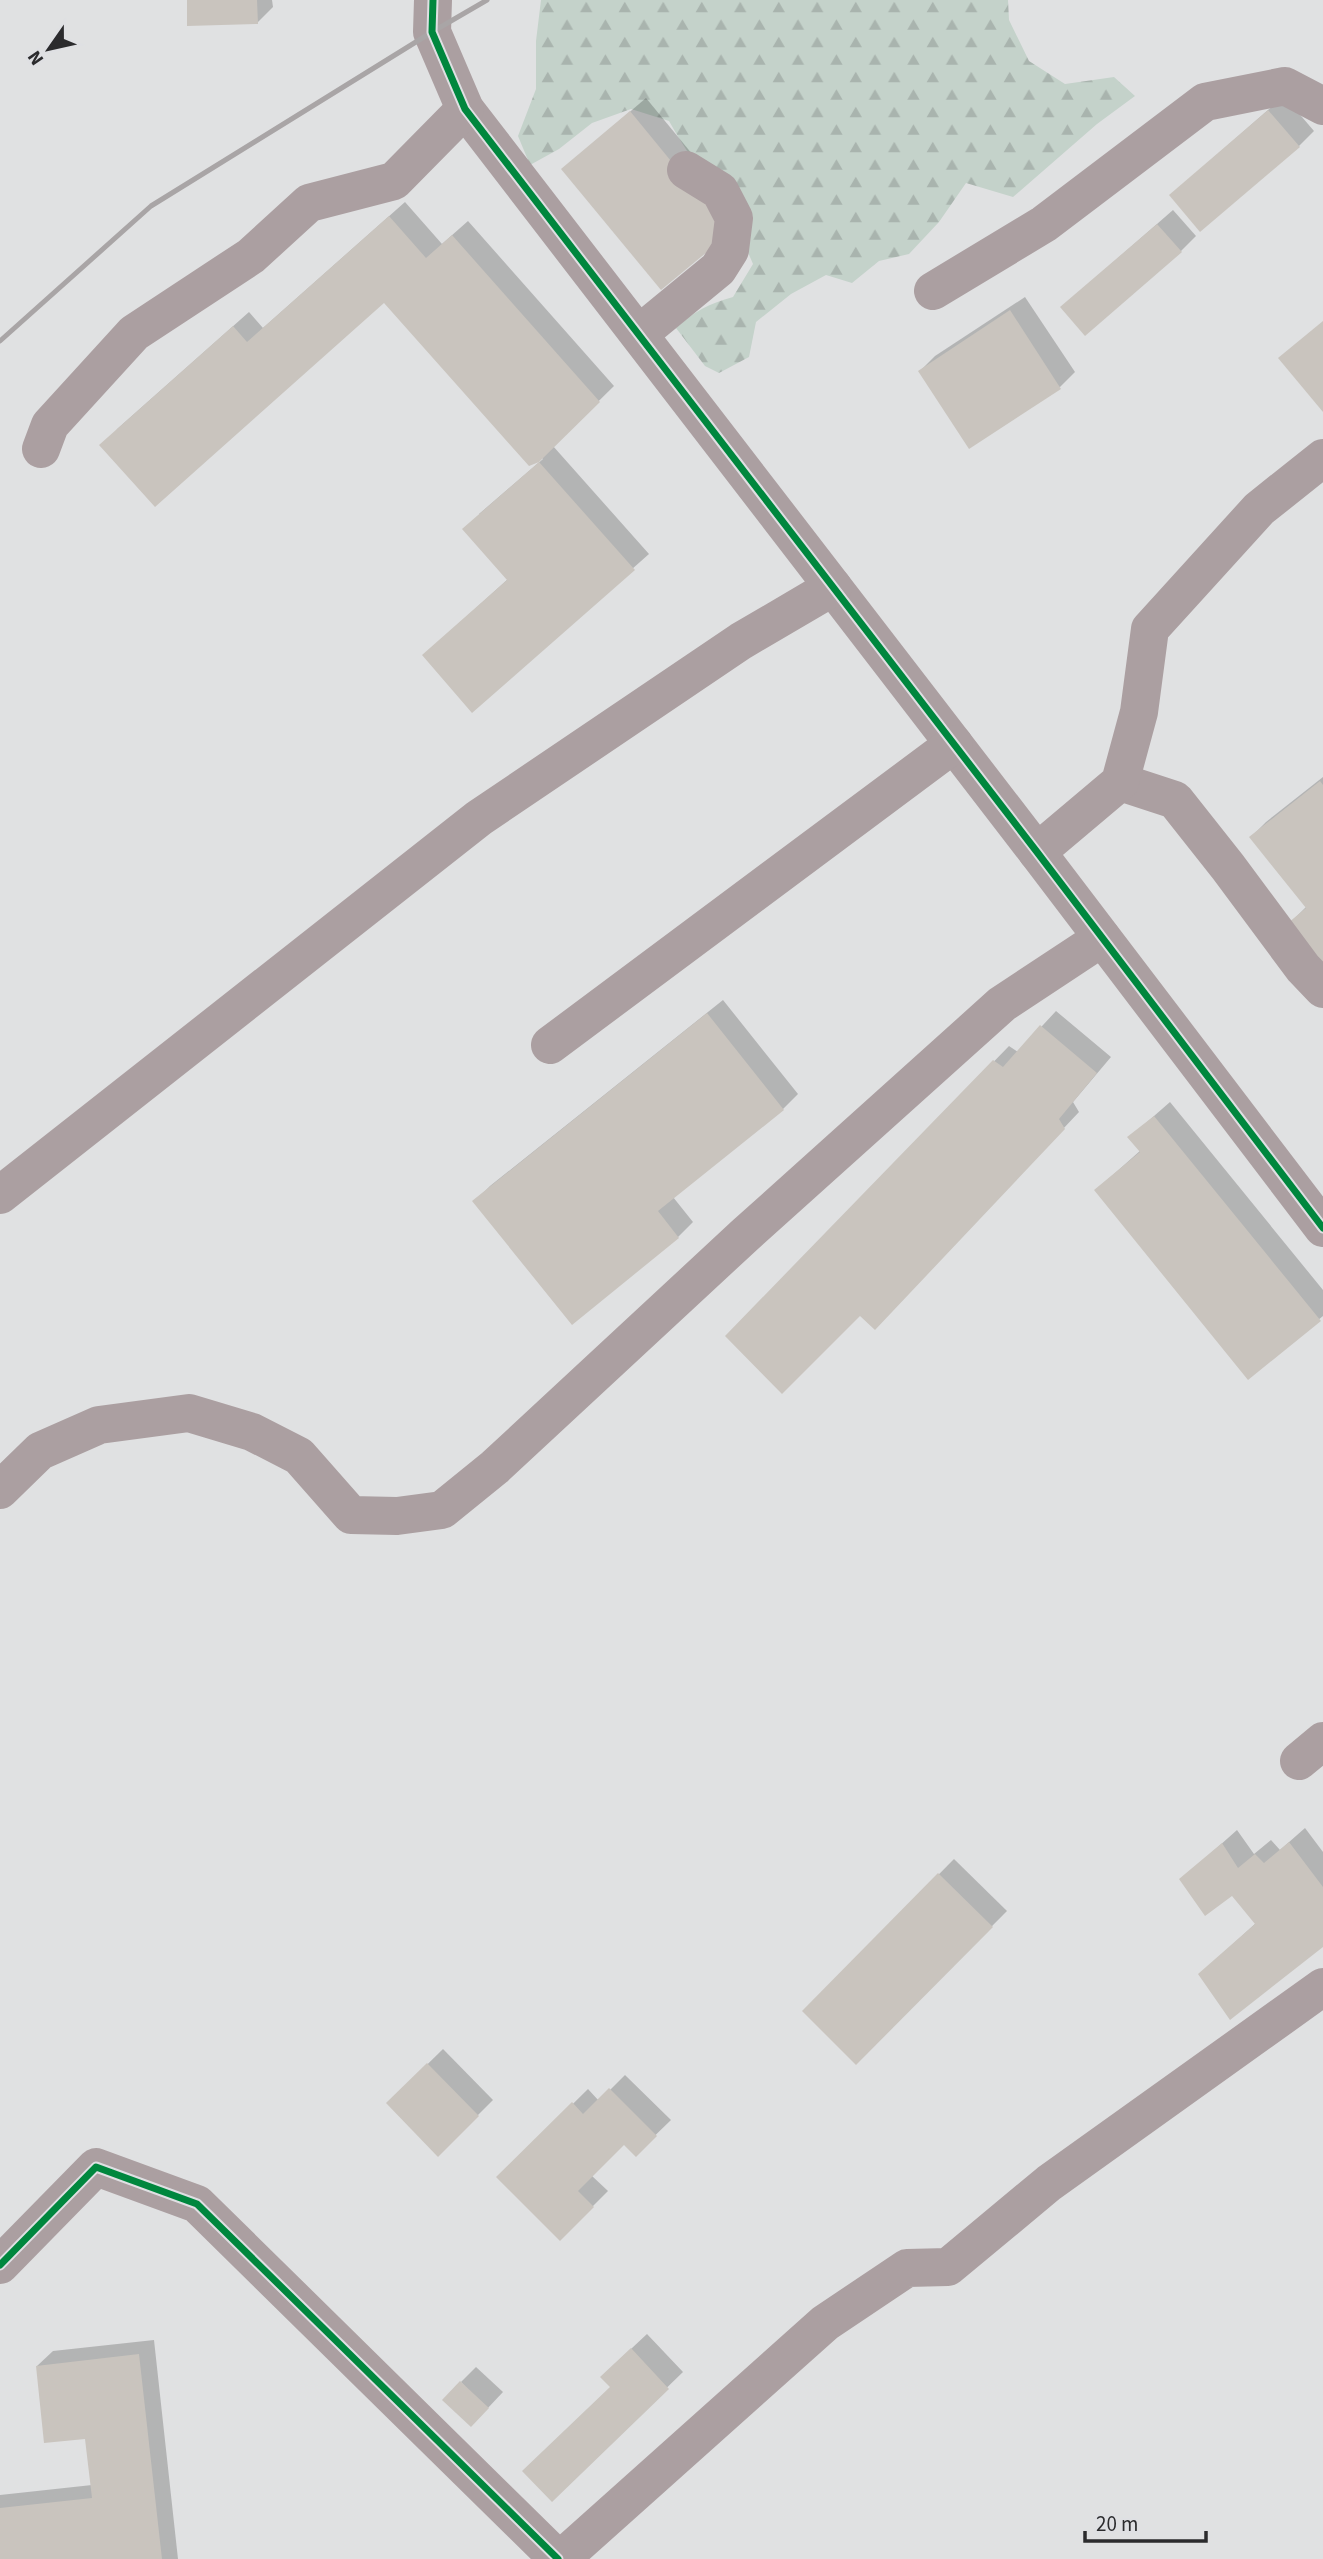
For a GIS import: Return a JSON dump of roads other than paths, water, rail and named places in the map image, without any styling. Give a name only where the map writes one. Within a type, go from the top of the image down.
[{"type":"street","points":[[433,0],[432,32],[465,109],[1323,1228]]},
{"type":"street","points":[[933,291],[1044,224],[1205,102],[1285,86],[1323,106]]},
{"type":"street","points":[[41,449],[50,425],[134,333],[251,256],[309,203],[394,181],[465,109]]},
{"type":"street","points":[[639,334],[718,269],[730,250],[734,218],[720,191],[686,170]]},
{"type":"street","points":[[1037,852],[1120,782],[1139,712],[1150,629],[1259,509],[1323,458]]},
{"type":"street","points":[[0,1195],[479,818],[741,641],[833,587]]},
{"type":"street","points":[[550,1045],[954,744]]},
{"type":"street","points":[[1120,782],[1174,800],[1303,968],[1323,989]]},
{"type":"street","points":[[0,1490],[40,1451],[99,1425],[189,1413],[252,1432],[299,1456],[351,1515],[397,1516],[442,1510],[495,1467],[745,1235],[1002,1004],[1102,939]]},
{"type":"street","points":[[0,2265],[96,2167],[197,2204],[559,2559],[825,2323],[907,2268],[948,2267],[1049,2183],[1323,1987]]},
{"type":"railway","points":[[0,341],[151,206],[487,0]]}]
